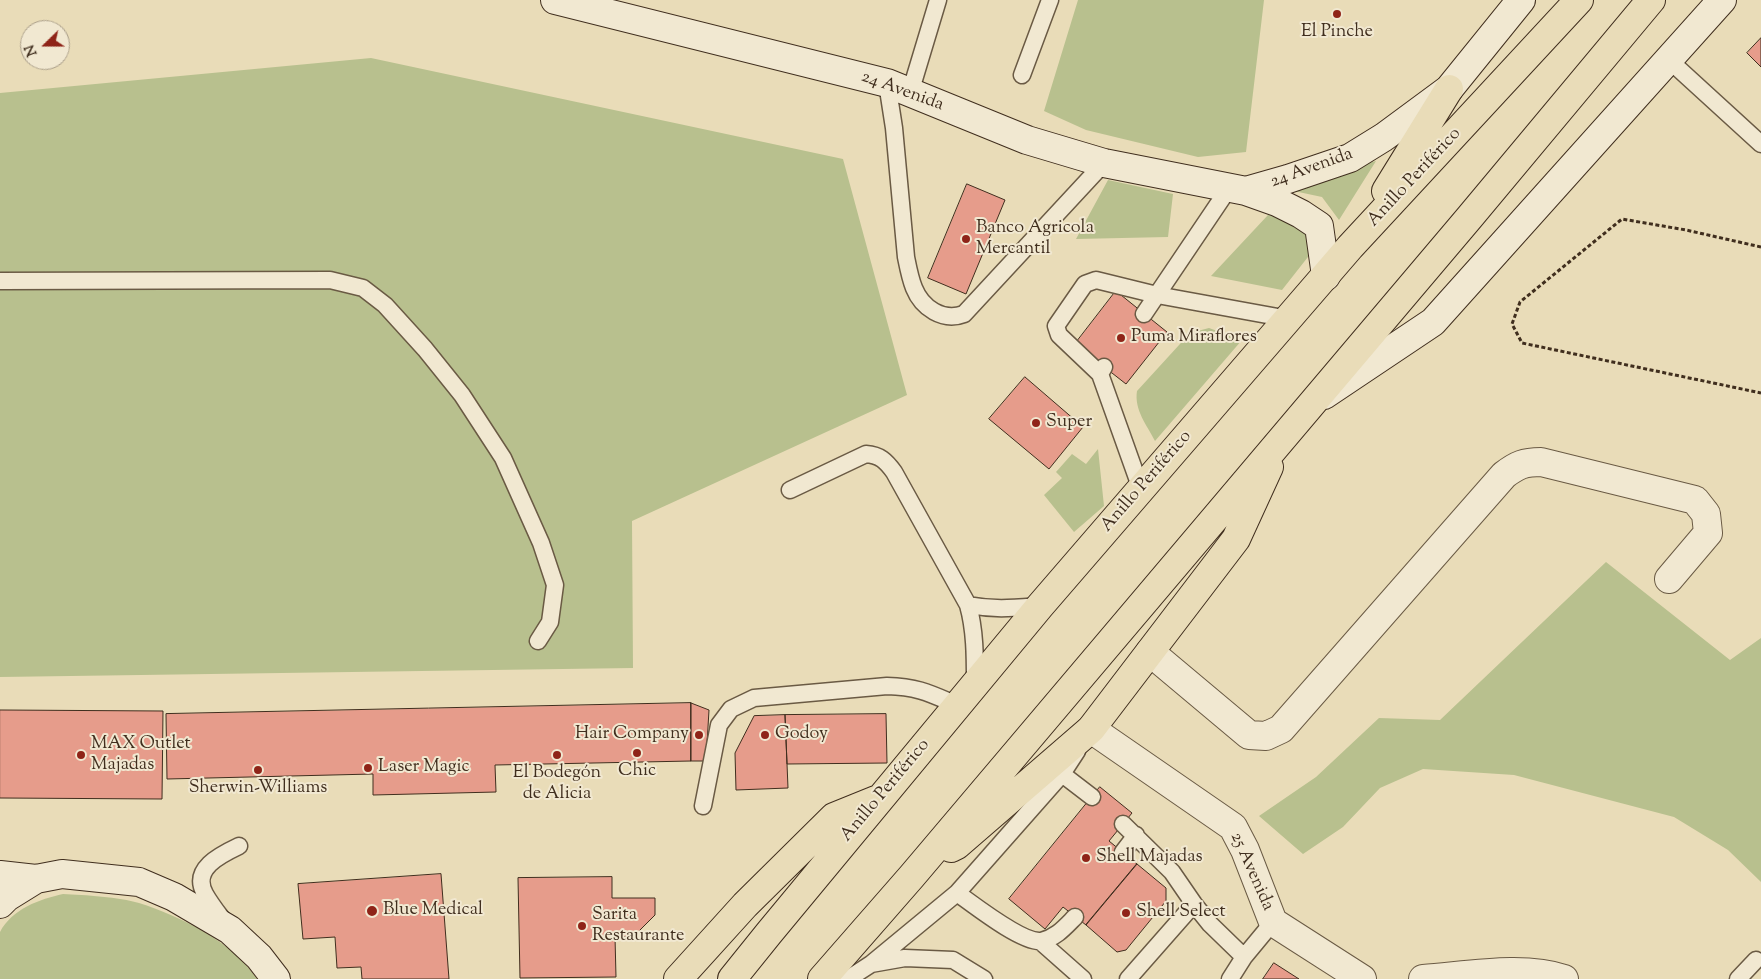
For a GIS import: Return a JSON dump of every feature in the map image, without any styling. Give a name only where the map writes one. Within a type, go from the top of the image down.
[{"type":"highway","name":"Anillo Periférico","points":[[732,979],[1040,606],[1350,247],[1579,0]]},
{"type":"highway","points":[[822,979],[925,861],[1651,0]]},
{"type":"highway","points":[[1350,247],[1449,89]]},
{"type":"highway","points":[[925,861],[957,845],[1091,729],[1236,539],[1283,436]]},
{"type":"highway","points":[[678,979],[745,905],[834,817],[880,798]]},
{"type":"street","name":"24 Avenida","points":[[555,0],[898,88],[1027,140],[1104,163],[1238,189],[1276,202],[1301,214],[1319,226],[1326,276]]},
{"type":"street","points":[[1449,89],[1521,0]]},
{"type":"street","points":[[1312,403],[1433,322],[1722,0]]},
{"type":"street","name":"24 Avenida","points":[[1238,189],[1288,179],[1350,158],[1384,137],[1449,89]]},
{"type":"street","points":[[1150,652],[1249,735],[1266,736],[1281,729],[1504,476],[1515,466],[1529,462],[1541,462],[1695,500],[1706,514],[1708,533],[1669,579]]},
{"type":"street","name":"25 Avenida","points":[[1091,729],[1233,827],[1246,850],[1273,922],[1362,979]]},
{"type":"street","points":[[2,893],[36,879],[62,874],[138,882],[174,898],[230,930],[259,957],[276,979]]},
{"type":"street","points":[[1423,979],[1524,972],[1550,974],[1564,979]]},
{"type":"lane","points":[[938,0],[898,88],[894,128],[906,257],[914,288],[925,306],[945,316],[955,318],[964,314],[1104,163]]},
{"type":"lane","points":[[1022,75],[1050,0]]},
{"type":"lane","points":[[1669,60],[1761,144]]},
{"type":"lane","points":[[1144,314],[1238,189]]},
{"type":"lane","points":[[0,281],[330,280],[363,288],[385,305],[425,349],[462,396],[503,458],[541,543],[555,585],[550,622],[538,641]]},
{"type":"lane","points":[[1141,489],[1102,370],[1059,335],[1056,326],[1085,284],[1096,280],[1157,295],[1288,319]]},
{"type":"lane","points":[[790,490],[866,454],[876,454],[887,462],[968,605],[974,636],[976,682]]},
{"type":"lane","points":[[968,605],[989,609],[1040,606]]},
{"type":"lane","points":[[703,806],[719,725],[731,710],[754,698],[887,686],[907,686],[924,690],[957,705]]},
{"type":"lane","points":[[848,979],[871,964],[957,894],[1062,774],[1091,729]]},
{"type":"lane","points":[[1062,774],[1092,797]]},
{"type":"lane","points":[[1123,824],[1172,872],[1210,924],[1244,957]]},
{"type":"lane","points":[[1123,852],[1136,835]]},
{"type":"lane","points":[[230,930],[204,894],[200,881],[205,868],[218,855],[239,846]]},
{"type":"lane","points":[[957,894],[1014,933],[1040,941],[1083,979]]},
{"type":"lane","points":[[1128,979],[1194,904]]},
{"type":"lane","points":[[1040,941],[1060,934],[1075,917]]},
{"type":"lane","points":[[1230,979],[1244,957],[1273,922]]},
{"type":"lane","points":[[871,964],[905,958],[953,960],[984,979]]},
{"type":"lane","points":[[1738,979],[1756,960]]},
{"type":"path","points":[[1761,247],[1686,230],[1622,219],[1520,302],[1512,324],[1522,343],[1761,393]]},
{"type":"green space","points":[[1078,0],[1264,0],[1246,152],[1198,157],[1086,130],[1044,111]]},
{"type":"green space","points":[[371,58],[843,159],[907,395],[632,521],[633,668],[0,677],[0,93]]},
{"type":"green space","points":[[1376,161],[1339,220],[1322,197],[1275,187]]},
{"type":"green space","points":[[1108,180],[1173,194],[1168,237],[1076,239]]},
{"type":"green space","points":[[1268,215],[1299,219],[1315,248],[1282,290],[1211,276]]},
{"type":"green space","points":[[1209,328],[1242,340],[1155,441],[1139,411],[1137,391],[1190,333]]},
{"type":"green space","points":[[1098,449],[1104,506],[1074,532],[1044,495],[1062,478],[1056,472],[1072,454],[1086,464]]},
{"type":"green space","points":[[1606,562],[1730,660],[1761,638],[1761,882],[1728,850],[1674,817],[1514,775],[1423,769],[1380,788],[1343,827],[1303,854],[1259,816],[1316,777],[1379,718],[1440,720]]},
{"type":"green space","points":[[63,894],[122,899],[155,908],[171,915],[220,942],[247,966],[257,979],[0,979],[0,932],[5,924],[27,906]]},
{"type":"building","points":[[1761,38],[1761,67],[1747,53]]},
{"type":"building","name":"Banco Agricola Mercantil","points":[[967,184],[1005,200],[966,294],[928,278]]},
{"type":"building","name":"Puma Miraflores","points":[[1116,291],[1167,332],[1126,384],[1075,344]]},
{"type":"building","name":"Super","points":[[1025,377],[1083,427],[1049,469],[989,419]]},
{"type":"building","points":[[691,703],[691,761],[495,765],[496,792],[373,795],[373,774],[167,779],[166,714]]},
{"type":"building","name":"Hair Company","points":[[691,703],[709,710],[706,761],[691,761]]},
{"type":"building","name":"MAX Outlet Majadas","points":[[0,710],[163,711],[162,799],[0,798]]},
{"type":"building","points":[[886,714],[887,763],[787,764],[785,715]]},
{"type":"building","name":"Godoy","points":[[785,715],[788,788],[736,790],[735,753],[754,716]]},
{"type":"building","name":"Shell Majadas","points":[[1100,787],[1132,813],[1109,841],[1137,864],[1086,925],[1063,907],[1045,929],[1009,899]]},
{"type":"building","name":"Shell Select","points":[[1137,864],[1166,888],[1166,901],[1126,950],[1117,952],[1086,925]]},
{"type":"building","name":"Blue Medical","points":[[441,874],[449,979],[362,979],[361,967],[337,968],[335,937],[303,939],[298,884]]},
{"type":"building","name":"Sarita Restaurante","points":[[612,877],[612,898],[655,898],[655,915],[634,936],[615,937],[616,977],[520,978],[518,878]]},
{"type":"building","points":[[1274,963],[1299,979],[1263,979]]},
{"type":"place","name":"El Pinche","points":[[1337,14]]},
{"type":"place","name":"Banco Agricola Mercantil","points":[[966,239]]},
{"type":"place","name":"Puma Miraflores","points":[[1121,338]]},
{"type":"place","name":"Super","points":[[1036,423]]},
{"type":"place","name":"Hair Company","points":[[699,735]]},
{"type":"place","name":"Godoy","points":[[765,735]]},
{"type":"place","name":"Chic","points":[[637,753]]},
{"type":"place","name":"MAX Outlet Majadas","points":[[81,755]]},
{"type":"place","name":"El Bodegón de Alicia","points":[[557,755]]},
{"type":"place","name":"Laser Magic","points":[[368,768]]},
{"type":"place","name":"Sherwin-Williams","points":[[258,770]]},
{"type":"place","name":"Shell Majadas","points":[[1086,858]]},
{"type":"place","name":"Blue Medical","points":[[372,911]]},
{"type":"place","name":"Shell Select","points":[[1126,913]]},
{"type":"place","name":"Sarita Restaurante","points":[[582,926]]}]
